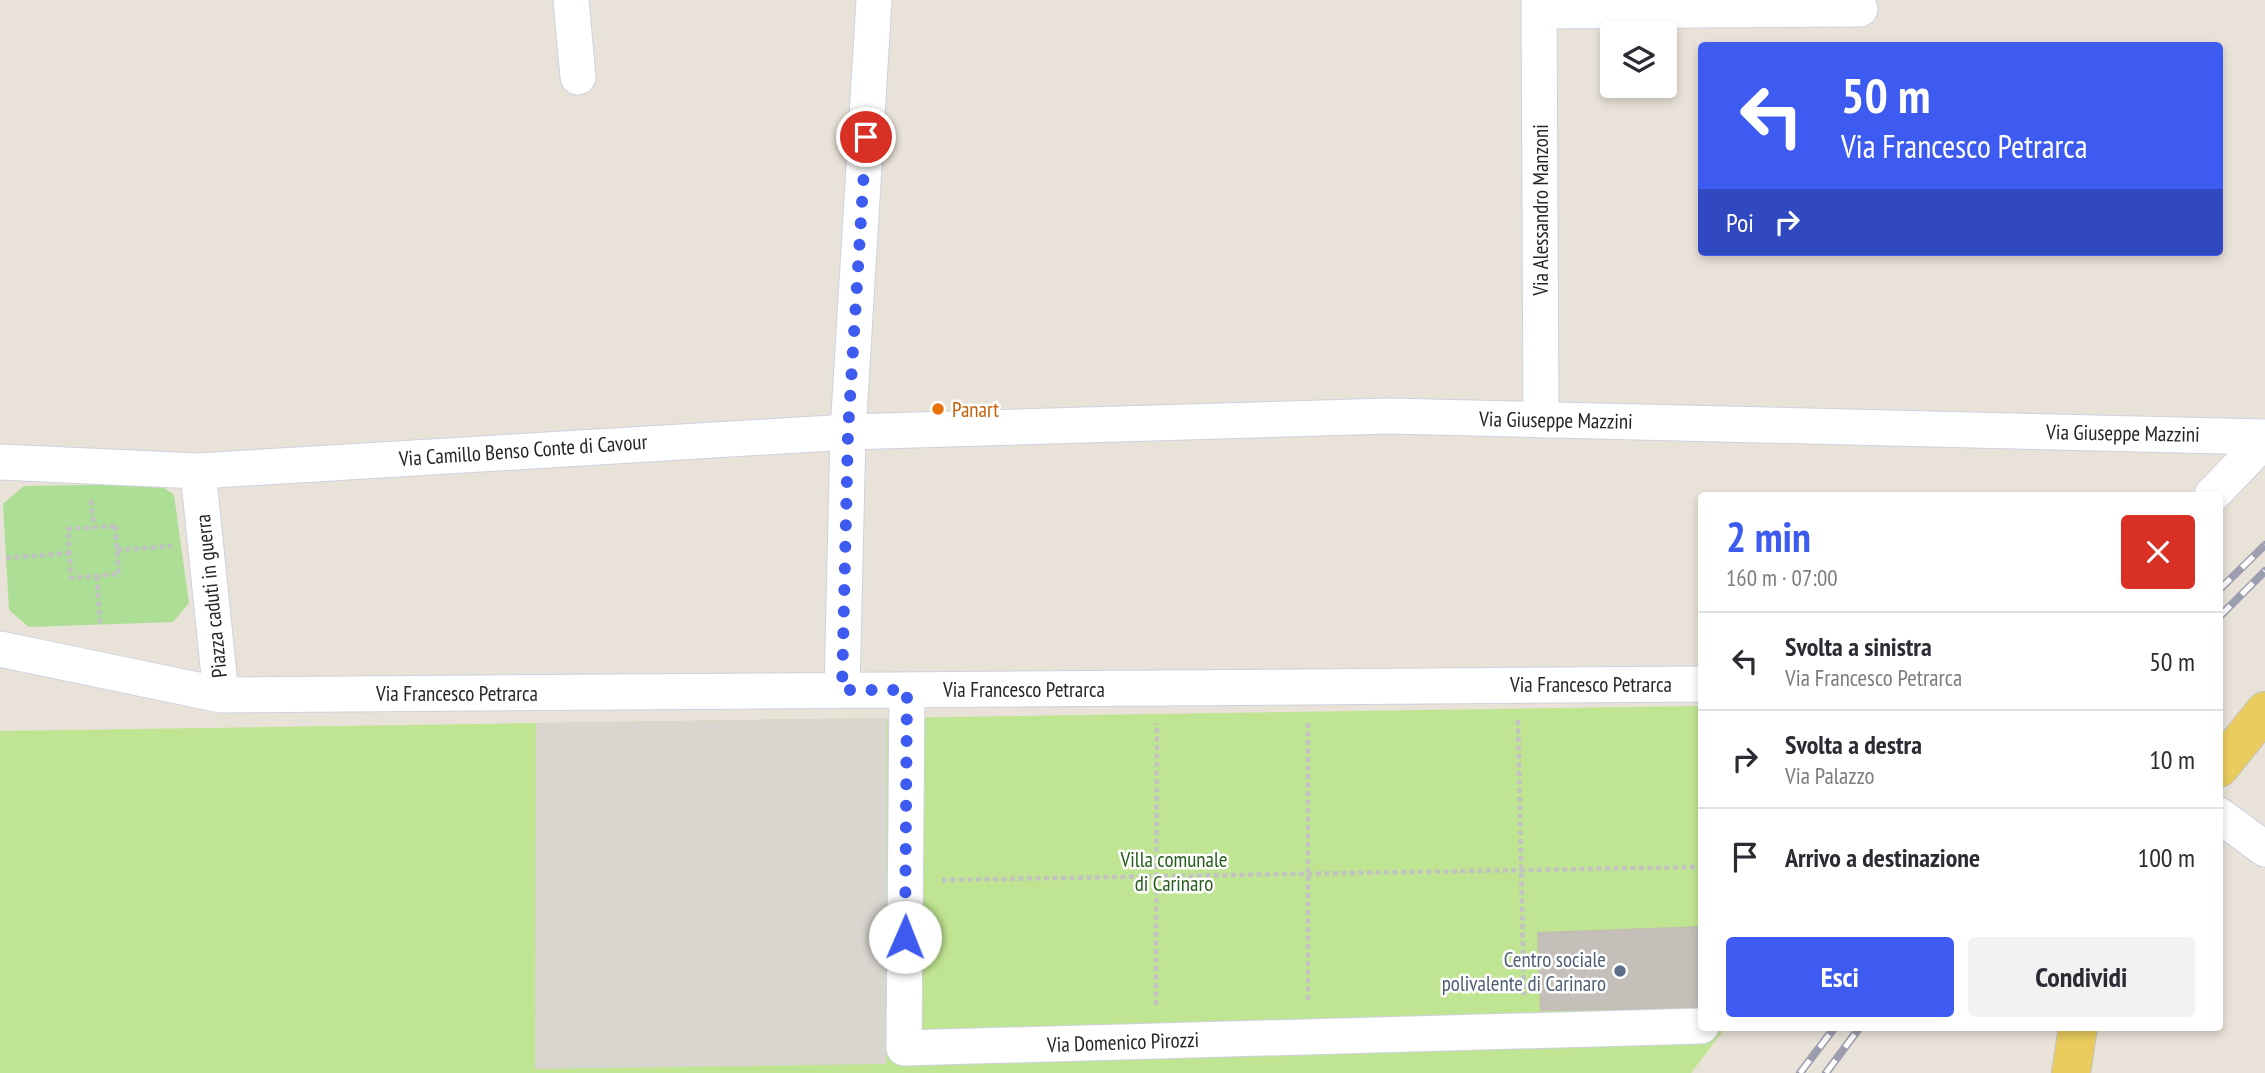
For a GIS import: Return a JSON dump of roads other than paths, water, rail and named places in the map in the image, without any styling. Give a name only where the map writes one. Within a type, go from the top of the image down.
[{"type":"main road","points":[[2223,763],[2265,711]]},
{"type":"main road","points":[[2071,1073],[2077,1031]]},
{"type":"street","points":[[571,0],[578,77]]},
{"type":"street","points":[[842,690],[848,432],[874,0]]},
{"type":"street","points":[[1539,5],[1860,9]]},
{"type":"street","name":"Via Alessandro Manzoni","points":[[1539,5],[1541,419]]},
{"type":"street","name":"Via Giuseppe Mazzini","points":[[848,432],[1388,416],[2265,438]]},
{"type":"street","name":"Via Camillo Benso Conte di Cavour","points":[[198,471],[848,432]]},
{"type":"street","points":[[2215,492],[2265,438]]},
{"type":"street","points":[[0,462],[198,471]]},
{"type":"street","name":"Piazza caduti in guerra","points":[[0,649],[221,695],[198,471]]},
{"type":"street","name":"Via Francesco Petrarca","points":[[221,695],[1698,684]]},
{"type":"street","name":"Via Domenico Pirozzi","points":[[907,690],[904,1048],[1698,1026]]},
{"type":"street","points":[[2223,818],[2265,849]]},
{"type":"railway","points":[[2223,586],[2265,545]]},
{"type":"railway","points":[[2223,613],[2265,571]]},
{"type":"railway","points":[[1800,1073],[1832,1031]]},
{"type":"railway","points":[[1826,1073],[1857,1031]]},
{"type":"place","name":"Panart","points":[[938,409]]},
{"type":"place","name":"Centro sociale polivalente di Carinaro","points":[[1620,971]]},
{"type":"park label","name":"Villa comunale di Carinaro","points":[[1174,871]]}]
